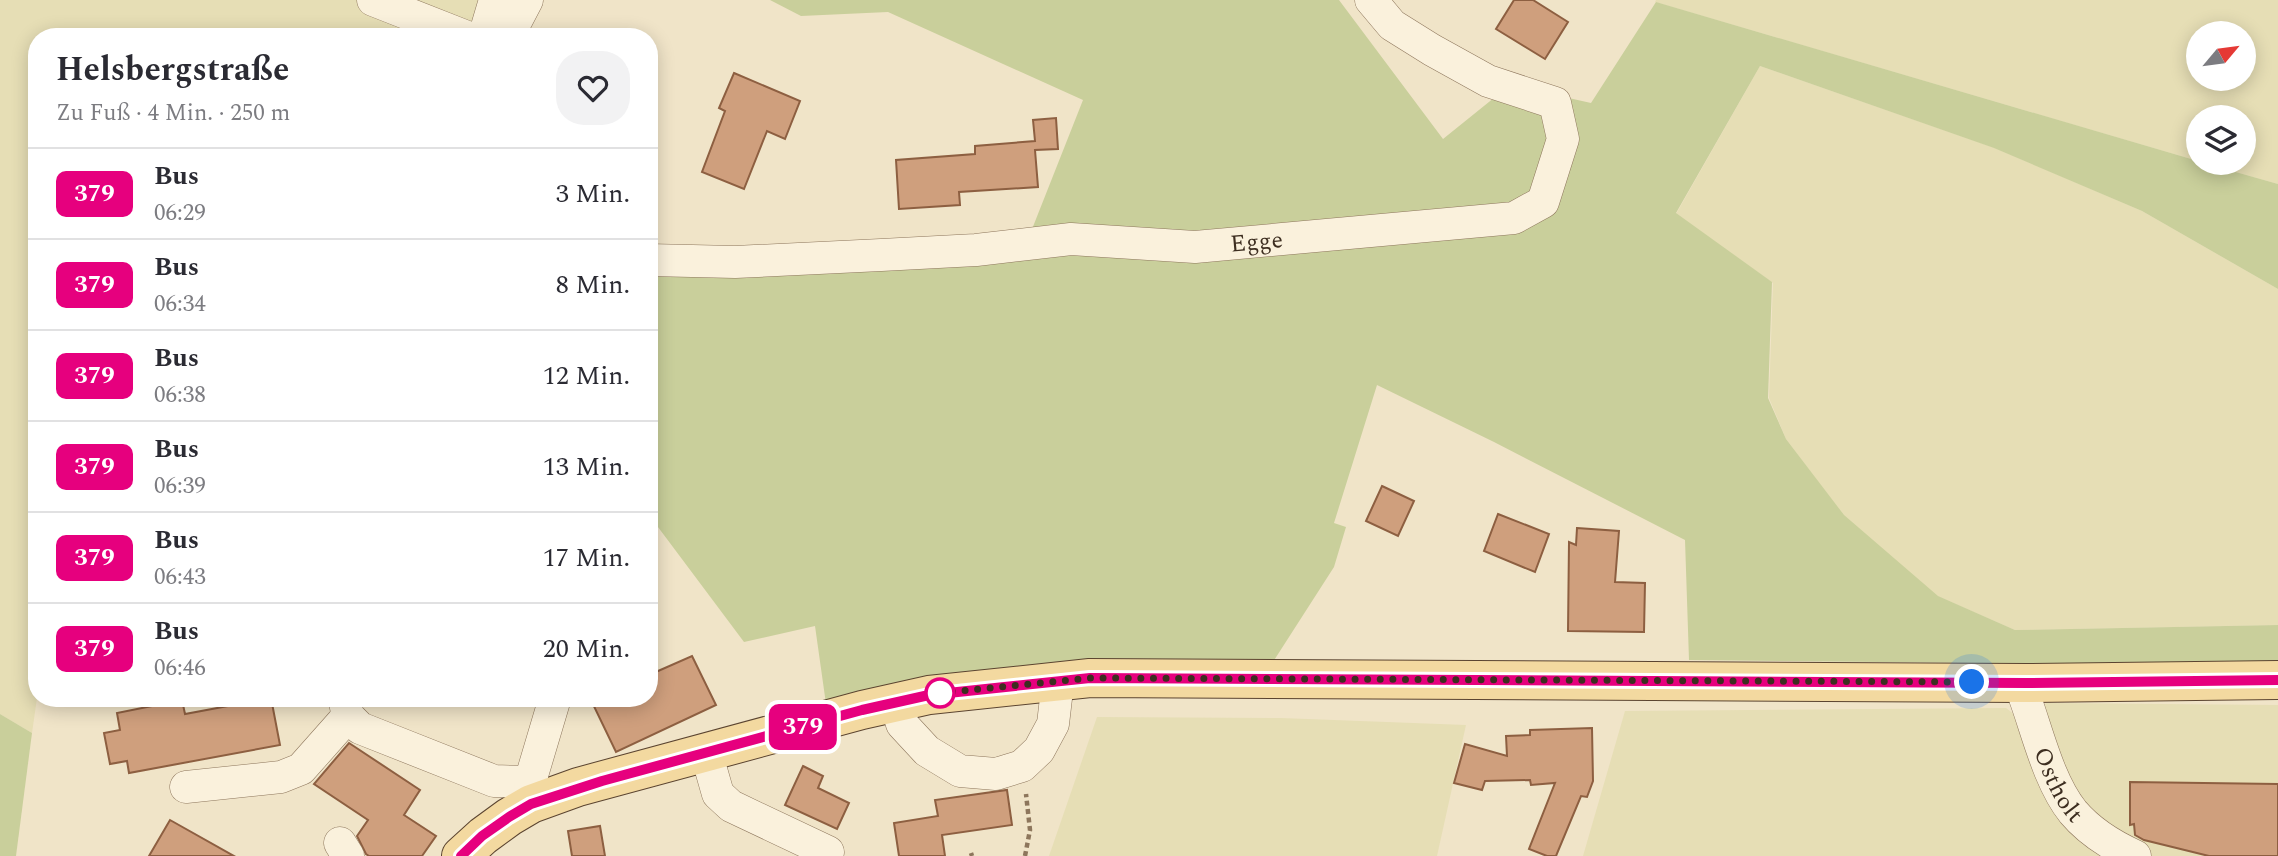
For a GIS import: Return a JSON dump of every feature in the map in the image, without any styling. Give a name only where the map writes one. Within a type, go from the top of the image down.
[{"type":"main road","points":[[461,856],[482,836],[509,817],[530,793],[578,788],[895,702],[929,695],[1058,681],[1117,678],[2025,683],[2278,680]]},
{"type":"street","points":[[373,0],[444,28]]},
{"type":"street","points":[[487,28],[495,0]]},
{"type":"street","points":[[513,28],[527,0]]},
{"type":"street","name":"Egge","points":[[658,260],[735,262],[881,255],[976,250],[1071,239],[1195,247],[1514,218],[1543,202],[1563,139],[1555,103],[1488,81],[1432,51],[1392,25],[1371,0]]},
{"type":"street","points":[[895,702],[902,724],[927,751],[960,771],[996,774],[1022,766],[1040,750],[1053,724],[1058,681]]},
{"type":"street","name":"Ostholt","points":[[2025,683],[2025,698],[2057,786],[2073,812],[2113,846],[2135,856]]},
{"type":"street","points":[[186,787],[281,777],[301,769],[346,707],[360,728],[530,793],[553,707]]},
{"type":"street","points":[[706,752],[718,794],[732,806],[828,852],[827,856]]},
{"type":"path","points":[[1022,766],[1030,830],[1025,856]]},
{"type":"shaded area","points":[[0,0],[480,0],[473,28],[28,28],[28,707],[36,707],[32,733],[0,714]]},
{"type":"shaded area","points":[[2278,0],[2278,184],[2246,175],[2256,175],[2256,105],[2186,105],[2186,157],[1655,2]]},
{"type":"shaded area","points":[[1760,66],[1995,148],[2142,211],[2278,289],[2278,625],[2015,630],[1937,596],[1843,515],[1786,439],[1769,398],[1773,283],[1676,214]]},
{"type":"shaded area","points":[[2046,703],[2278,705],[2278,856],[2149,856],[2079,810],[2040,710]]},
{"type":"shaded area","points":[[2006,708],[2019,718],[2109,856],[1583,856],[1625,711]]},
{"type":"shaded area","points":[[1097,717],[1281,718],[1466,725],[1437,856],[1049,856]]},
{"type":"green space","points":[[770,0],[1339,0],[1443,139],[1510,85],[1591,103],[1656,2],[2186,157],[2186,175],[2246,175],[2278,184],[2278,289],[2142,211],[1994,148],[1760,66],[1676,213],[1772,282],[1768,398],[1786,439],[1844,515],[1938,596],[2015,630],[2278,625],[2278,666],[1689,660],[1685,540],[1377,385],[1334,523],[1346,527],[1334,567],[1271,665],[826,704],[815,626],[744,642],[658,527],[658,269],[1021,257],[1083,100],[888,12],[801,16]]},
{"type":"green space","points":[[0,714],[32,733],[16,856],[0,856]]},
{"type":"building","points":[[1514,0],[1533,0],[1568,22],[1545,59],[1496,29]]},
{"type":"building","points":[[734,73],[800,101],[785,139],[767,131],[744,189],[702,172],[725,111],[719,108]]},
{"type":"building","points":[[1056,118],[1058,149],[1035,150],[1038,187],[959,192],[960,205],[899,209],[896,160],[975,154],[975,146],[1035,141],[1033,120]]},
{"type":"building","points":[[1382,486],[1414,501],[1398,536],[1366,521]]},
{"type":"building","points":[[1498,514],[1549,534],[1535,572],[1484,551]]},
{"type":"building","points":[[1577,528],[1619,531],[1615,582],[1645,583],[1644,632],[1568,631],[1569,542],[1576,545]]},
{"type":"building","points":[[692,656],[716,705],[616,752],[594,707],[658,707],[658,671]]},
{"type":"building","points":[[147,707],[184,707],[185,714],[223,707],[273,707],[280,745],[129,773],[127,761],[110,764],[104,733],[120,730],[117,713]]},
{"type":"building","points":[[1592,728],[1593,781],[1587,797],[1581,796],[1556,856],[1547,856],[1529,849],[1555,783],[1531,785],[1530,780],[1485,781],[1482,790],[1454,783],[1465,744],[1507,756],[1506,736],[1530,735],[1530,730]]},
{"type":"building","points":[[349,743],[420,790],[404,815],[436,836],[422,856],[366,854],[357,836],[368,820],[314,784]]},
{"type":"building","points":[[803,766],[823,776],[818,788],[849,803],[837,829],[785,805]]},
{"type":"building","points":[[2130,782],[2278,784],[2278,856],[2209,856],[2144,840],[2135,835],[2134,824],[2130,825]]},
{"type":"building","points":[[1007,790],[1012,825],[942,835],[945,856],[899,856],[894,823],[938,816],[935,800]]},
{"type":"building","points":[[170,820],[234,856],[149,856]]},
{"type":"building","points":[[600,826],[605,856],[572,856],[568,831]]},
{"type":"bus line","name":"379","points":[[461,856],[482,836],[531,804],[578,788],[862,710],[929,695],[984,688],[1090,678],[2025,683],[2278,680]]},
{"type":"route","points":[[940,693],[1090,678],[1972,682]]}]
